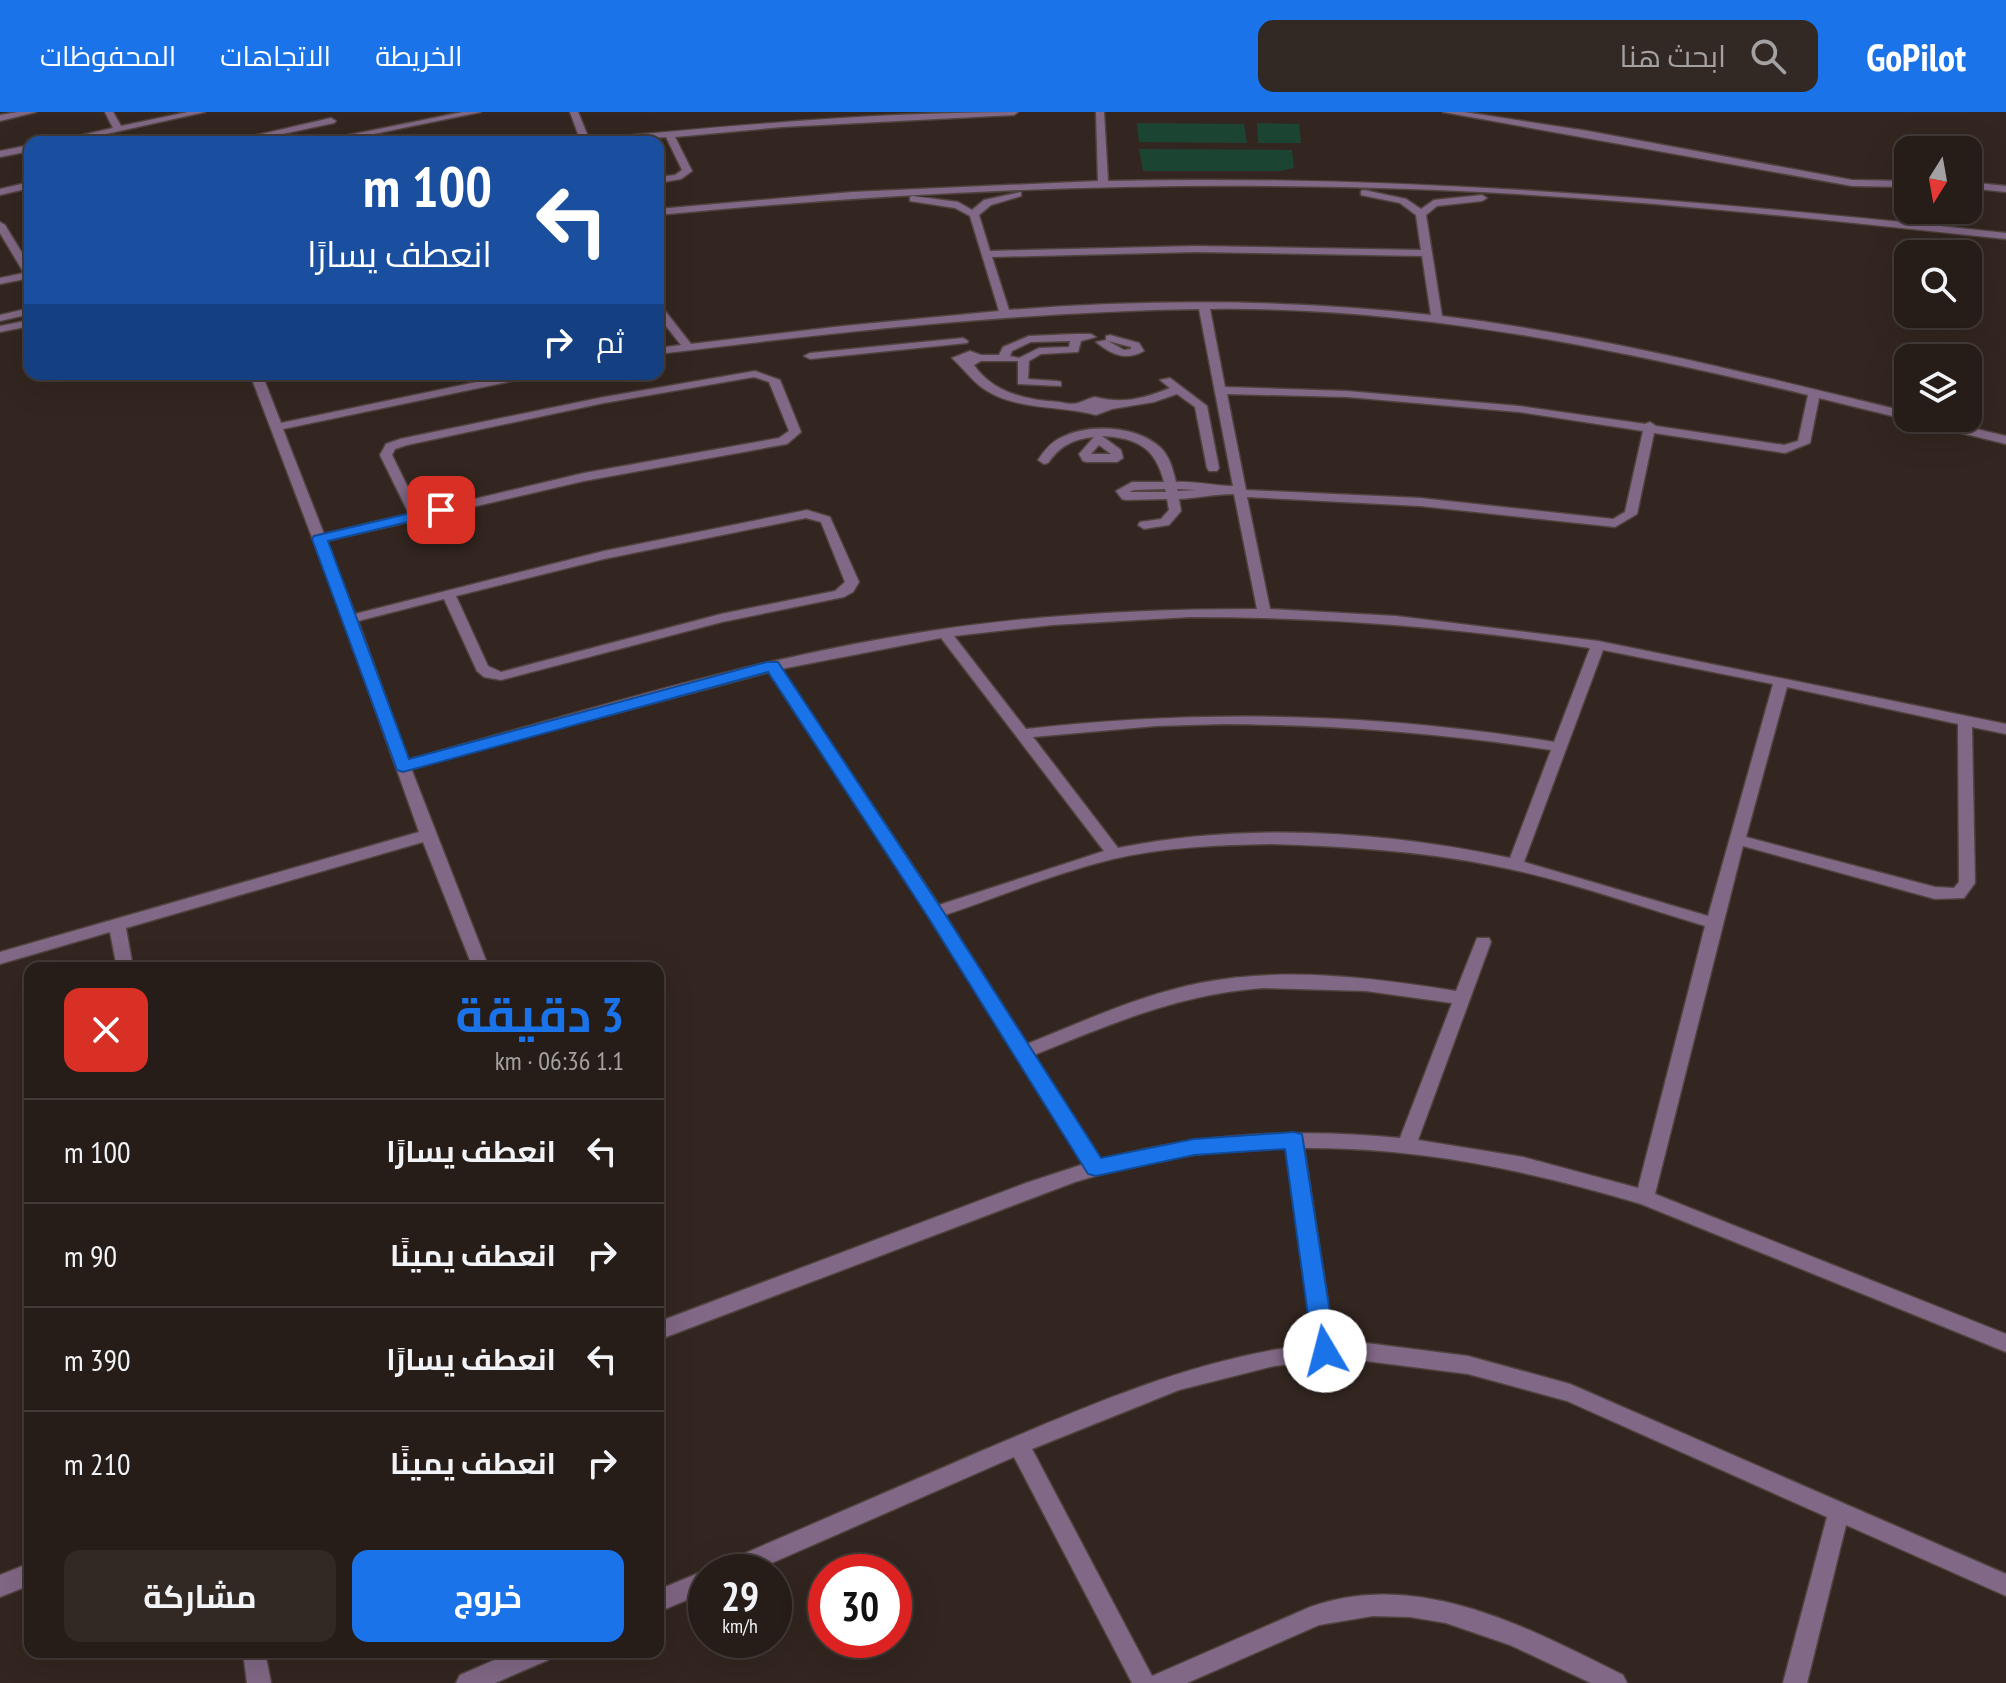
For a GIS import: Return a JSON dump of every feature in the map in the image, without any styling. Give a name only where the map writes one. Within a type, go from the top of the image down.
[{"type":"street","points":[[0,118],[32,112]]},
{"type":"street","points":[[109,112],[118,129]]},
{"type":"street","points":[[85,136],[201,112]]},
{"type":"street","points":[[323,112],[348,136]]},
{"type":"street","points":[[366,136],[477,112]]},
{"type":"street","points":[[574,112],[584,136]]},
{"type":"street","points":[[648,136],[1014,112]]},
{"type":"street","points":[[1100,112],[1103,183]]},
{"type":"street","points":[[1447,112],[1588,134],[1852,183],[1894,184]]},
{"type":"street","points":[[258,136],[331,121]]},
{"type":"street","points":[[276,132],[280,136]]},
{"type":"street","points":[[664,179],[685,174],[669,134]]},
{"type":"street","points":[[0,154],[24,149]]},
{"type":"street","points":[[664,218],[829,196],[1103,183],[1265,182],[1483,189],[1690,203],[2006,236]]},
{"type":"street","points":[[0,192],[24,186]]},
{"type":"street","points":[[1982,186],[2006,189]]},
{"type":"street","points":[[664,219],[863,202],[1018,194],[1186,190],[1364,193],[1692,213],[2006,244]]},
{"type":"street","points":[[863,202],[859,200],[864,197],[901,192]]},
{"type":"street","points":[[1364,193],[1403,201],[1421,214],[1437,319]]},
{"type":"street","points":[[974,215],[981,205],[1018,194]]},
{"type":"street","points":[[785,208],[827,201],[831,198],[829,196]]},
{"type":"street","points":[[1421,214],[1434,203],[1482,198]]},
{"type":"street","points":[[913,199],[958,205],[974,215],[1005,314]]},
{"type":"street","points":[[0,225],[24,265]]},
{"type":"street","points":[[987,254],[1196,249],[1427,253]]},
{"type":"street","points":[[0,281],[24,276]]},
{"type":"street","points":[[1204,308],[1264,613]]},
{"type":"street","points":[[664,350],[956,317],[1093,310],[1326,309],[1437,319],[1612,347],[1894,413]]},
{"type":"street","points":[[1003,359],[1007,349],[1023,341],[1101,337],[1093,310]]},
{"type":"street","points":[[0,318],[24,312]]},
{"type":"street","points":[[664,317],[688,347]]},
{"type":"street","points":[[956,317],[963,341],[983,382],[1006,394],[1037,402],[1096,408],[1150,400],[1176,390]]},
{"type":"street","points":[[0,329],[24,324]]},
{"type":"street","points":[[972,359],[1024,359],[1035,352],[1074,350],[1076,337]]},
{"type":"street","points":[[810,356],[963,341]]},
{"type":"street","points":[[1024,359],[1022,382],[1057,384]]},
{"type":"street","points":[[319,539],[584,477],[764,444],[791,437],[795,432],[777,386],[762,377],[739,377],[604,400],[417,439],[396,448],[389,460],[416,516]]},
{"type":"street","points":[[258,380],[428,835],[479,962]]},
{"type":"street","points":[[278,427],[502,380]]},
{"type":"street","points":[[1166,380],[1202,409],[1213,468]]},
{"type":"street","points":[[1220,390],[1432,400],[1650,426],[1779,449],[1795,448],[1804,443],[1814,394]]},
{"type":"street","points":[[1096,408],[1098,436]]},
{"type":"street","points":[[1170,491],[1197,496],[1204,490],[1240,491],[1435,503],[1615,523],[1631,514],[1650,426]]},
{"type":"street","points":[[1973,432],[2006,440]]},
{"type":"street","points":[[1044,460],[1049,451],[1065,440],[1098,436],[1124,436],[1152,447],[1163,461],[1175,511],[1172,517],[1160,523],[1144,525]]},
{"type":"street","points":[[350,619],[448,593],[658,543],[787,518],[814,519],[830,531],[852,582],[848,589],[839,594],[684,627],[527,670],[494,676],[485,672],[448,593]]},
{"type":"street","points":[[403,766],[772,666],[944,633],[1139,614],[1264,613],[1422,622],[1598,645],[2006,729]]},
{"type":"street","points":[[944,633],[1115,854]]},
{"type":"street","points":[[1515,865],[1598,645]]},
{"type":"street","points":[[772,666],[935,912],[1096,1168]]},
{"type":"street","points":[[1645,1198],[1714,923],[1781,682]]},
{"type":"street","points":[[1022,734],[1144,722],[1294,719],[1433,729],[1559,747]]},
{"type":"street","points":[[1739,840],[1943,895],[1958,894],[1966,888],[1965,720]]},
{"type":"street","points":[[0,958],[428,835]]},
{"type":"street","points":[[935,912],[1115,854],[1175,844],[1297,841],[1404,847],[1515,865],[1714,923]]},
{"type":"street","points":[[117,925],[124,962]]},
{"type":"street","points":[[1407,1144],[1483,942]]},
{"type":"street","points":[[1023,1052],[1174,996],[1220,986],[1340,984],[1414,990],[1462,998]]},
{"type":"street","points":[[664,1329],[1033,1188],[1096,1168],[1194,1147],[1294,1140],[1407,1144],[1543,1168],[1645,1198],[2006,1343]]},
{"type":"street","points":[[1294,1140],[1325,1351]]},
{"type":"street","points":[[768,1554],[1178,1381],[1225,1367],[1325,1351],[1434,1359],[1535,1382],[1603,1406],[2006,1585]]},
{"type":"street","points":[[1019,1446],[1144,1683]]},
{"type":"street","points":[[1795,1683],[1839,1511]]},
{"type":"street","points":[[0,1586],[24,1576]]},
{"type":"street","points":[[664,1598],[688,1588]]},
{"type":"street","points":[[1161,1683],[1335,1610],[1392,1606],[1449,1613],[1493,1625],[1615,1683]]},
{"type":"street","points":[[255,1658],[259,1683]]},
{"type":"street","points":[[468,1683],[526,1658]]},
{"type":"green space","points":[[1137,123],[1244,124],[1247,143],[1139,142]]},
{"type":"green space","points":[[1257,123],[1299,124],[1301,143],[1258,143]]},
{"type":"green space","points":[[1139,149],[1292,150],[1294,168],[1280,171],[1143,171]]},
{"type":"route","points":[[441,510],[319,539],[403,766],[772,666],[935,912],[1096,1168],[1194,1147],[1294,1140],[1325,1351]]}]
